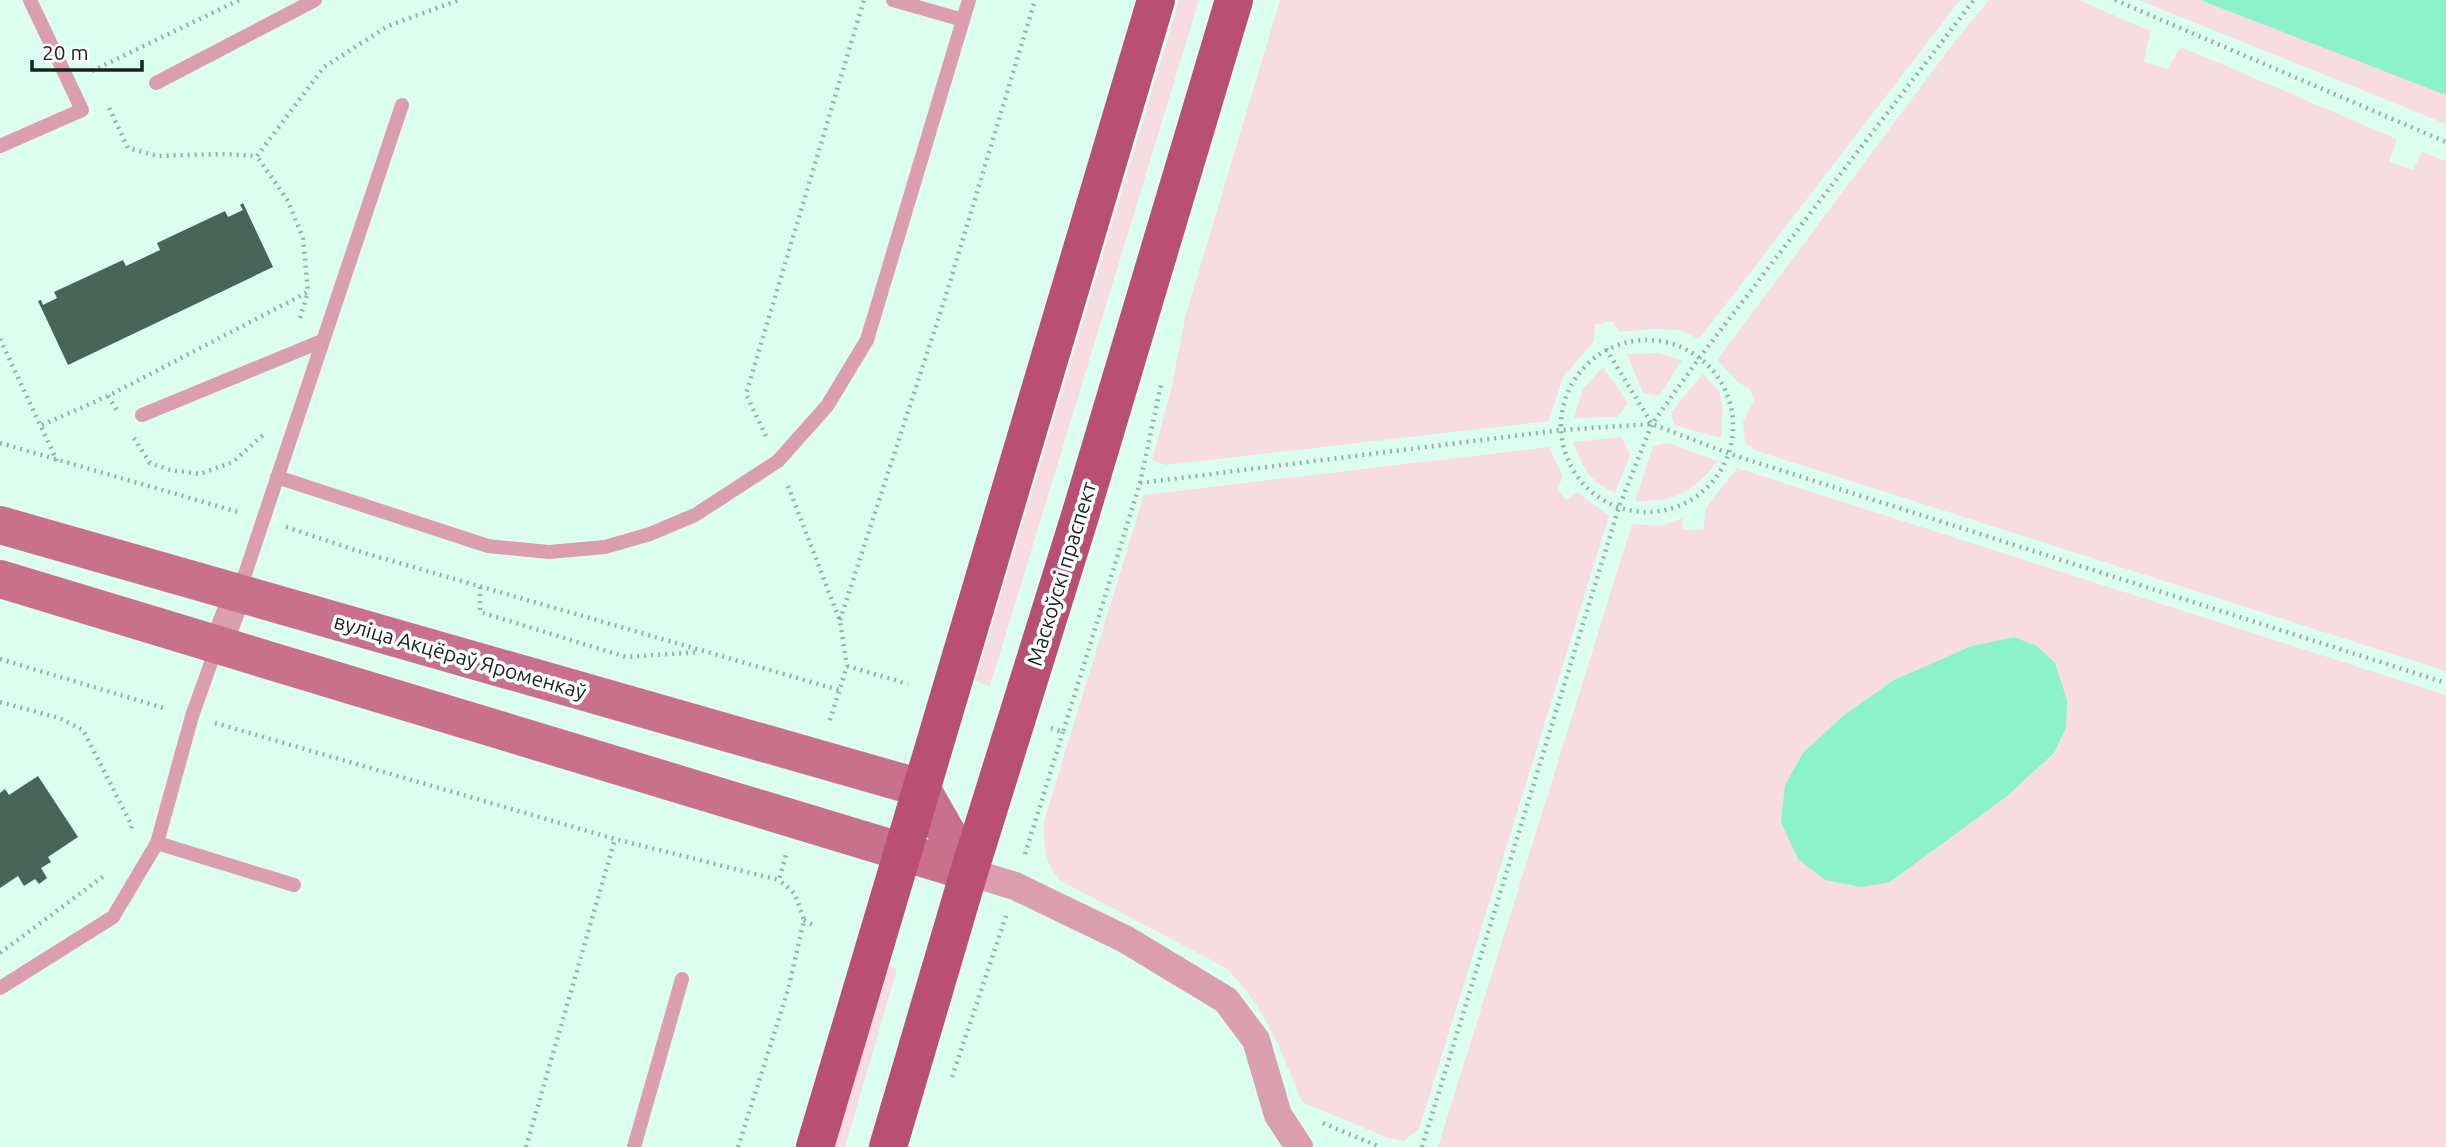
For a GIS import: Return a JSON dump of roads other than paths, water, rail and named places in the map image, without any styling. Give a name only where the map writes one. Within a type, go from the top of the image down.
[{"type":"main road","points":[[815,1147],[1156,0]]},
{"type":"main road","name":"Маскоўскі праспект","points":[[888,1147],[1234,0]]},
{"type":"street","name":"вуліца Акцёраў Яроменкаў","points":[[0,524],[921,788]]},
{"type":"street","points":[[0,579],[1015,886],[1125,939],[1226,1000],[1256,1040],[1278,1115],[1299,1147]]},
{"type":"street","points":[[218,645],[238,593]]},
{"type":"street","points":[[921,788],[969,872]]},
{"type":"lane","points":[[0,146],[82,110],[30,0]]},
{"type":"lane","points":[[156,83],[315,0]]},
{"type":"lane","points":[[894,0],[963,20]]},
{"type":"lane","points":[[277,477],[488,546],[550,552],[605,547],[650,534],[695,515],[778,461],[827,406],[867,340],[969,0]]},
{"type":"lane","points":[[238,593],[402,105]]},
{"type":"lane","points":[[142,415],[322,341]]},
{"type":"lane","points":[[0,988],[113,916],[157,843],[192,716],[218,645]]},
{"type":"lane","points":[[157,843],[294,885]]},
{"type":"lane","points":[[634,1147],[682,979]]}]
